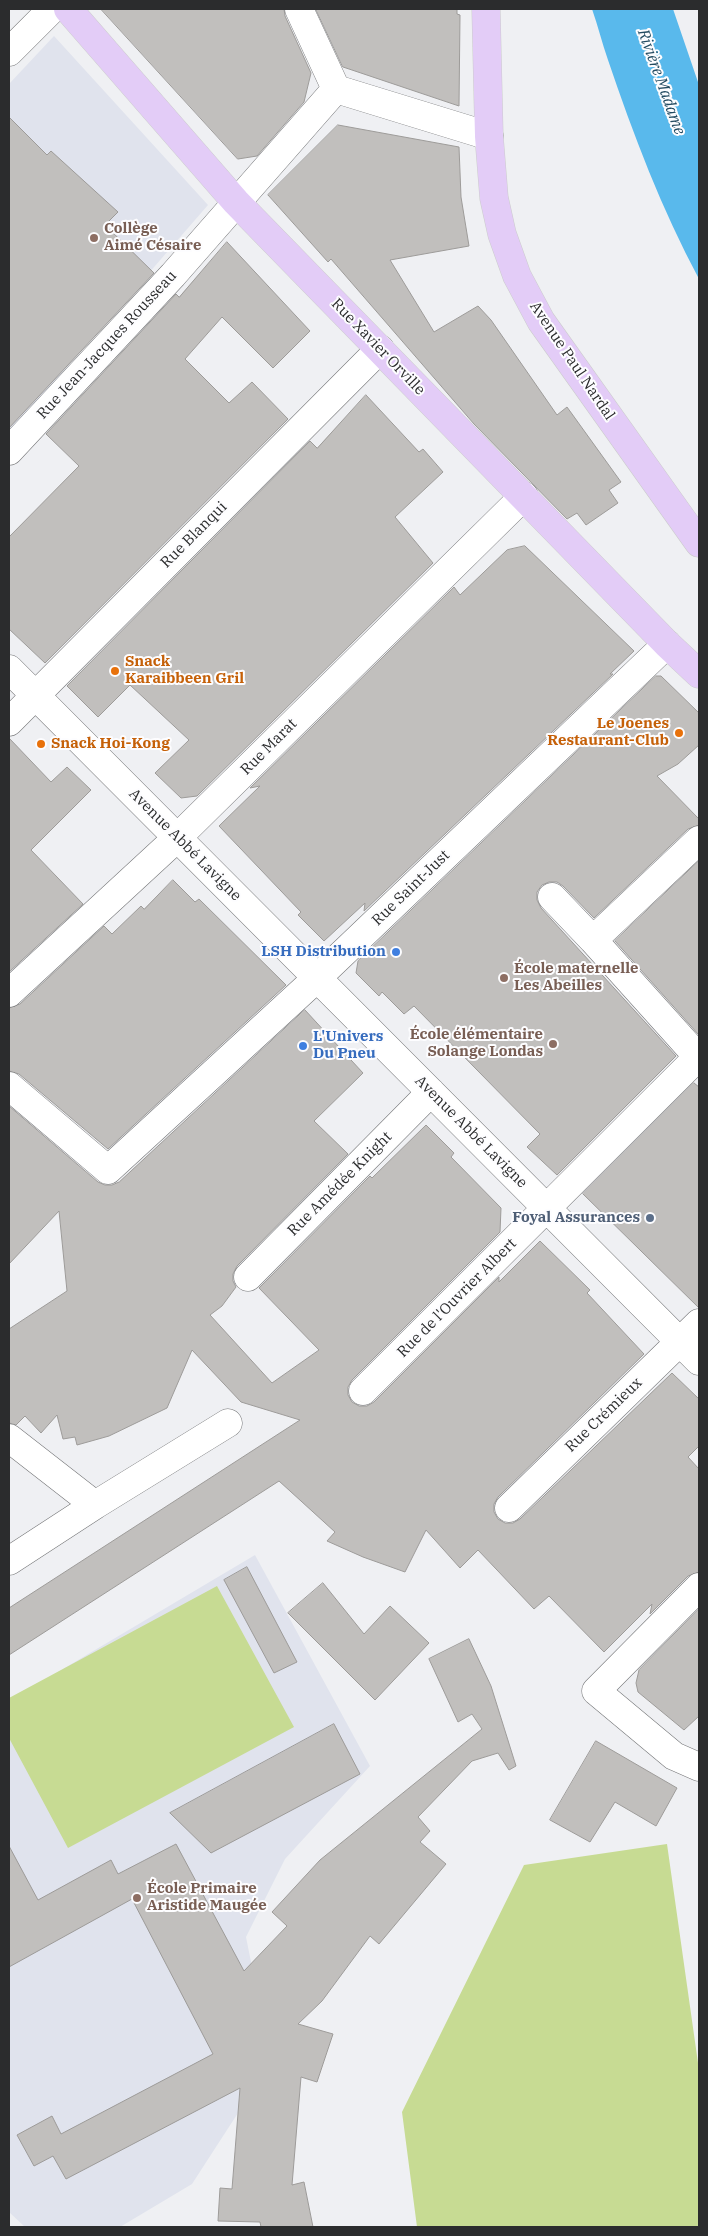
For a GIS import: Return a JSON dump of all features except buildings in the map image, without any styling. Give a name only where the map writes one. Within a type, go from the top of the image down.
[{"type":"main road","name":"Rue Xavier Orville","points":[[68,9],[236,202],[667,644],[699,674]]},
{"type":"main road","name":"Avenue Paul Nardal","points":[[486,9],[489,136],[496,207],[502,234],[517,276],[541,322],[699,543]]},
{"type":"street","points":[[9,52],[52,9]]},
{"type":"street","points":[[299,9],[336,89],[489,136]]},
{"type":"street","name":"Rue Jean-Jacques Rousseau","points":[[9,451],[173,275],[336,89]]},
{"type":"street","name":"Rue Blanqui","points":[[9,722],[380,349]]},
{"type":"street","name":"Rue Marat","points":[[9,993],[178,838],[524,496]]},
{"type":"street","name":"Rue Saint-Just","points":[[9,1086],[108,1170],[317,978],[667,644]]},
{"type":"street","name":"Avenue Abbé Lavigne","points":[[9,670],[699,1361]]},
{"type":"street","points":[[593,940],[699,840]]},
{"type":"street","points":[[552,897],[699,1057]]},
{"type":"street","name":"Rue de l'Ouvrier Albert","points":[[363,1391],[699,1057]]},
{"type":"street","name":"Rue Amédée Knight","points":[[248,1277],[431,1092]]},
{"type":"street","name":"Rue Crémieux","points":[[509,1508],[699,1323]]},
{"type":"street","points":[[9,1561],[94,1505],[228,1423]]},
{"type":"street","points":[[9,1438],[94,1505]]},
{"type":"street","points":[[9,1459],[67,1503],[94,1505]]},
{"type":"street","points":[[9,1545],[67,1503]]},
{"type":"street","points":[[699,1587],[596,1691],[674,1756],[699,1767]]},
{"type":"shaded area","name":"Collège Aimé Césaire","points":[[54,36],[208,205],[9,434],[9,84]]},
{"type":"shaded area","name":"École Primaire Aristide Maugée","points":[[255,1555],[370,1766],[285,1859],[246,1937],[271,2062],[192,2184],[120,2227],[25,2227],[9,2212],[9,1701]]},
{"type":"green space","points":[[217,1586],[294,1727],[68,1848],[9,1738],[9,1698]]},
{"type":"green space","points":[[667,1844],[699,2070],[699,2227],[417,2227],[402,2112],[524,1865]]},
{"type":"water","name":"Rivière Madame","points":[[592,9],[673,9],[699,85],[699,279],[685,253],[638,144]]},
{"type":"place","name":"Collège Aimé Césaire","points":[[94,238]]},
{"type":"place","name":"Snack Karaibbeen Gril","points":[[115,671]]},
{"type":"place","name":"Le Joenes Restaurant-Club","points":[[679,733]]},
{"type":"place","name":"Snack Hoi-Kong","points":[[41,744]]},
{"type":"place","name":"LSH Distribution","points":[[396,952]]},
{"type":"place","name":"École maternelle Les Abeilles","points":[[504,978]]},
{"type":"place","name":"École élémentaire Solange Londas","points":[[553,1044]]},
{"type":"place","name":"L'Univers Du Pneu","points":[[303,1046]]},
{"type":"place","name":"Foyal Assurances","points":[[650,1218]]},
{"type":"place","name":"École Primaire Aristide Maugée","points":[[137,1898]]}]
